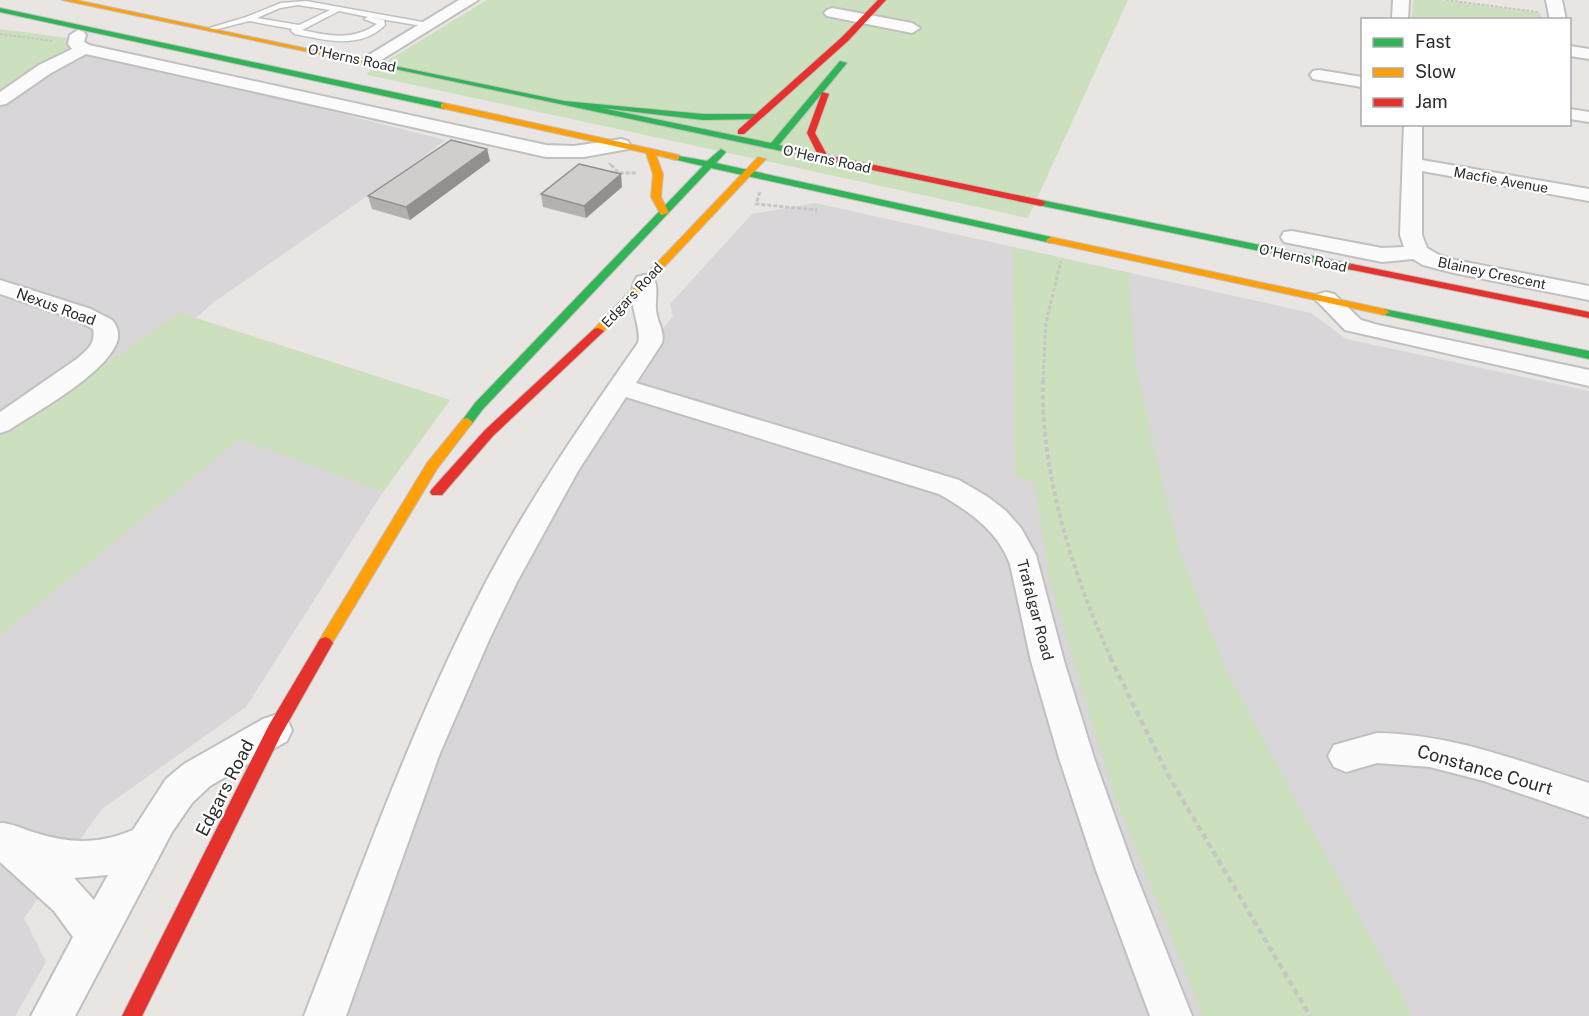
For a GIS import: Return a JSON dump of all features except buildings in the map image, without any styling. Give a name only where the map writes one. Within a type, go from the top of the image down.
[{"type":"main road","name":"O'Herns Road","points":[[66,0],[367,60],[824,158],[1589,315]]},
{"type":"main road","name":"Edgars Road","points":[[361,583],[433,495],[489,434],[617,313],[772,147],[854,50],[882,0]]},
{"type":"main road","name":"Edgars Road","points":[[132,1016],[275,730],[432,466],[479,405],[709,164],[758,117],[896,0]]},
{"type":"main road","name":"O'Herns Road","points":[[0,10],[1326,300],[1589,355]]},
{"type":"main road","points":[[824,158],[812,133],[830,78]]},
{"type":"main road","points":[[550,100],[703,117],[758,117]]},
{"type":"main road","points":[[650,151],[658,174],[656,196],[664,213]]},
{"type":"main road","points":[[786,197],[847,195]]},
{"type":"main road","points":[[720,202],[746,196]]},
{"type":"street","points":[[367,60],[470,0]]},
{"type":"street","points":[[1400,18],[1401,0]]},
{"type":"street","points":[[1554,0],[1558,18]]},
{"type":"street","points":[[832,13],[912,28]]},
{"type":"street","points":[[81,27],[76,44],[84,49]]},
{"type":"street","points":[[0,100],[45,69],[84,49]]},
{"type":"street","name":"O'Herns Road","points":[[84,49],[546,152],[570,153],[603,150],[621,145]]},
{"type":"street","points":[[1571,51],[1589,54]]},
{"type":"street","points":[[1361,76],[1320,72],[1361,82]]},
{"type":"street","points":[[1571,108],[1589,111]]},
{"type":"street","points":[[1571,114],[1589,117]]},
{"type":"street","name":"Blainey Crescent","points":[[1413,126],[1411,235],[1417,252],[1431,260],[1454,266],[1589,292]]},
{"type":"street","name":"Macfie Avenue","points":[[1413,164],[1589,195]]},
{"type":"street","points":[[1292,237],[1382,255],[1417,252]]},
{"type":"street","points":[[324,1016],[423,753],[473,640],[502,581],[567,467],[651,343],[652,336],[644,312],[645,282]]},
{"type":"street","name":"Nexus Road","points":[[0,287],[83,314],[104,325],[107,334],[106,343],[98,354],[79,370],[0,424]]},
{"type":"street","points":[[1326,300],[1353,325],[1373,331],[1589,378]]},
{"type":"street","name":"Trafalgar Road","points":[[621,387],[949,487],[970,498],[992,515],[1008,532],[1018,547],[1024,564],[1044,646],[1094,812],[1172,1016]]},
{"type":"street","points":[[52,1016],[146,843],[179,791],[197,775],[275,730]]},
{"type":"street","name":"Constance Court","points":[[1346,756],[1375,748],[1412,749],[1449,756],[1589,800]]},
{"type":"street","points":[[1,839],[61,857],[90,861],[114,856],[146,843]]},
{"type":"street","points":[[1,839],[68,898],[96,935]]},
{"type":"lane","points":[[210,29],[249,19],[286,2],[428,25]]},
{"type":"lane","points":[[249,19],[298,30],[350,40],[361,37],[381,25],[381,22],[335,10],[298,30],[275,42]]},
{"type":"path","points":[[1446,0],[1542,13]]},
{"type":"path","points":[[1063,251],[1045,330],[1043,407],[1056,492],[1080,578],[1093,614],[1141,723],[1201,831],[1310,1016]]},
{"type":"shaded area","points":[[66,51],[295,102],[445,140],[214,302],[196,318],[450,400],[383,492],[246,707],[102,809],[24,918],[46,962],[15,1016],[0,1016],[0,92],[41,63]]},
{"type":"shaded area","points":[[815,203],[1311,313],[1346,339],[1589,391],[1589,1016],[309,1016],[452,653],[556,462],[673,316],[670,304],[752,214]]},
{"type":"green space","points":[[487,0],[1128,0],[1028,218],[368,75],[367,73]]},
{"type":"green space","points":[[1413,0],[1440,0],[1540,13],[1542,18],[1412,18]]},
{"type":"green space","points":[[0,29],[75,39],[66,51],[41,63],[0,92]]},
{"type":"green space","points":[[1013,247],[1129,273],[1135,358],[1152,440],[1180,552],[1227,672],[1413,1016],[1203,1016],[1112,789],[1050,583],[1034,481],[1015,476]]},
{"type":"green space","points":[[179,313],[450,400],[383,492],[240,439],[0,636],[0,437]]},
{"type":"traffic: fast","points":[[0,10],[444,106]]},
{"type":"traffic: fast","points":[[773,147],[843,63]]},
{"type":"traffic: fast","points":[[385,66],[800,152]]},
{"type":"traffic: fast","points":[[567,102],[703,117],[758,117]]},
{"type":"traffic: fast","points":[[467,422],[479,406],[721,152]]},
{"type":"traffic: fast","points":[[676,157],[1051,240]]},
{"type":"traffic: fast","points":[[1041,203],[1352,267]]},
{"type":"traffic: fast","points":[[1384,312],[1589,355]]},
{"type":"traffic: slow","points":[[66,0],[385,66]]},
{"type":"traffic: slow","points":[[444,106],[676,157]]},
{"type":"traffic: slow","points":[[650,151],[658,174],[656,197],[664,213]]},
{"type":"traffic: slow","points":[[598,331],[761,159]]},
{"type":"traffic: slow","points":[[1051,240],[1384,312]]},
{"type":"traffic: slow","points":[[325,643],[432,466],[467,422]]},
{"type":"traffic: jam","points":[[741,132],[845,39],[882,0]]},
{"type":"traffic: jam","points":[[824,158],[811,133],[825,94]]},
{"type":"traffic: jam","points":[[800,152],[1041,203]]},
{"type":"traffic: jam","points":[[1352,267],[1589,315]]},
{"type":"traffic: jam","points":[[437,492],[489,433],[598,331]]},
{"type":"traffic: jam","points":[[132,1016],[275,730],[325,643]]}]
